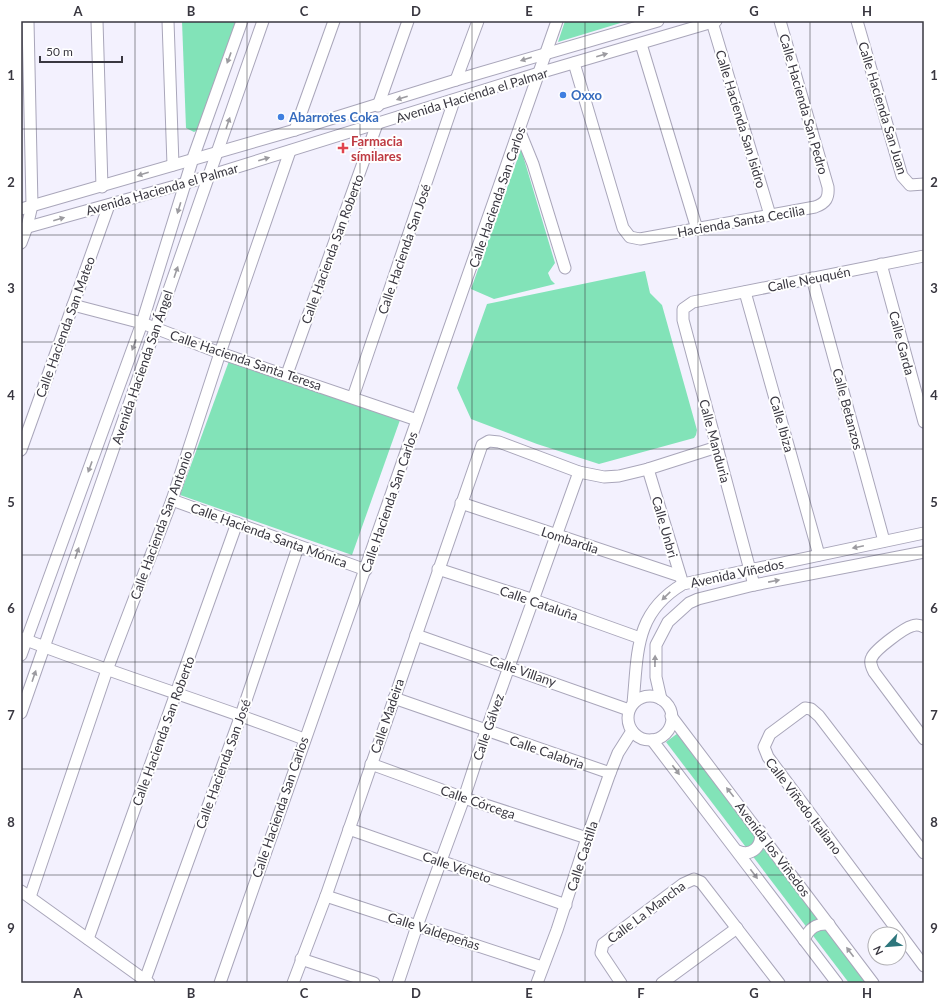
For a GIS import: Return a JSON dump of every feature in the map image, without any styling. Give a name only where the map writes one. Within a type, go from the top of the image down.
[{"type":"street","points":[[21,243],[24,228],[32,205],[28,21]]},
{"type":"street","points":[[97,21],[102,187]]},
{"type":"street","points":[[168,21],[173,165]]},
{"type":"street","name":"Avenida Hacienda San Ángel","points":[[21,655],[24,639],[142,324],[193,158],[242,21]]},
{"type":"street","name":"Avenida Hacienda San Ángel","points":[[21,713],[263,21]]},
{"type":"street","points":[[295,130],[334,21]]},
{"type":"street","points":[[378,106],[408,21]]},
{"type":"street","points":[[456,80],[478,21]]},
{"type":"street","name":"Calle Hacienda San Carlos","points":[[220,983],[304,739],[366,570],[417,420],[520,132],[557,21]]},
{"type":"street","name":"Avenida Hacienda el Palmar","points":[[21,209],[102,187],[193,158],[378,106],[456,80],[658,21]]},
{"type":"street","name":"Calle Hacienda San Pedro","points":[[780,21],[828,187]]},
{"type":"street","name":"Calle Hacienda San Juan","points":[[857,21],[902,176],[910,185],[921,185]]},
{"type":"street","name":"Avenida Hacienda el Palmar","points":[[24,228],[186,183],[454,101],[539,73],[714,22]]},
{"type":"street","name":"Calle Hacienda San Isidro","points":[[714,22],[770,215]]},
{"type":"street","points":[[641,44],[697,229]]},
{"type":"street","name":"Hacienda Santa Cecilia","points":[[574,63],[623,228],[630,237],[640,239],[820,205],[829,196],[828,187]]},
{"type":"street","name":"Calle Hacienda San José","points":[[353,397],[454,101]]},
{"type":"street","name":"Calle Hacienda San Roberto","points":[[287,374],[377,124]]},
{"type":"street","points":[[520,132],[533,164],[565,268]]},
{"type":"street","name":"Calle Hacienda San Antonio","points":[[25,894],[107,670],[172,500],[220,353],[290,151]]},
{"type":"street","name":"Calle Hacienda San Mateo","points":[[21,450],[109,205]]},
{"type":"street","name":"Calle Neuquén","points":[[693,302],[924,256]]},
{"type":"street","name":"Calle Garda","points":[[881,264],[924,422]]},
{"type":"street","name":"Calle Betanzos","points":[[812,278],[884,541]]},
{"type":"street","name":"Calle Ibiza","points":[[745,292],[818,556]]},
{"type":"street","name":"Calle Manduria","points":[[693,302],[683,309],[683,320],[754,585]]},
{"type":"street","name":"Calle Hacienda Santa Teresa","points":[[73,305],[142,324],[220,353],[287,374],[417,420]]},
{"type":"street","name":"Calle Madeira","points":[[292,983],[326,896],[480,448],[489,441],[499,442],[579,472]]},
{"type":"street","points":[[579,472],[604,478],[627,474],[648,469],[717,447]]},
{"type":"street","name":"Calle Unbri","points":[[648,469],[681,580]]},
{"type":"street","name":"Calle Gálvez","points":[[398,983],[579,472]]},
{"type":"street","name":"Calle Hacienda Santa Mónica","points":[[172,500],[366,570]]},
{"type":"street","name":"Lombardia","points":[[461,504],[556,535],[681,580]]},
{"type":"street","name":"Calle Hacienda San Roberto","points":[[88,939],[237,523]]},
{"type":"street","name":"Avenida Viñedos","points":[[631,706],[640,638],[645,624],[656,606],[681,580],[818,556],[924,533]]},
{"type":"street","name":"Calle Hacienda San José","points":[[147,982],[241,715],[298,546]]},
{"type":"street","name":"Avenida Viñedos","points":[[661,699],[656,677],[656,645],[668,622],[681,609],[698,599],[754,585],[924,552]]},
{"type":"street","name":"Calle Cataluña","points":[[438,569],[534,600],[640,638]]},
{"type":"street","points":[[924,627],[916,624],[905,629],[877,650],[872,657],[871,662],[874,672],[924,739]]},
{"type":"street","name":"Calle Villany","points":[[416,635],[631,706]]},
{"type":"street","points":[[24,639],[44,648],[241,715],[304,739]]},
{"type":"street","points":[[646,696],[661,699],[670,710],[671,716],[668,730],[658,738],[652,740],[645,739],[632,731],[629,725],[631,706],[646,696]]},
{"type":"street","name":"Calle Calabria","points":[[394,698],[610,773]]},
{"type":"street","name":"Calle Viñedo Italiano","points":[[924,854],[811,708],[805,708],[770,734],[764,747],[768,757],[924,966]]},
{"type":"street","name":"Avenida los Viñedos","points":[[671,716],[760,831],[873,983]]},
{"type":"street","name":"Calle Castilla","points":[[536,983],[566,904],[586,838],[610,773],[618,753],[632,731]]},
{"type":"street","points":[[652,740],[837,983]]},
{"type":"street","name":"Calle Córcega","points":[[371,764],[464,798],[586,838]]},
{"type":"street","name":"Calle Véneto","points":[[349,829],[566,904]]},
{"type":"street","points":[[738,852],[747,853],[756,849],[761,841],[760,831]]},
{"type":"street","name":"Calle La Mancha","points":[[621,983],[601,953],[603,944],[690,880],[698,879],[779,983]]},
{"type":"street","points":[[25,894],[147,982]]},
{"type":"street","name":"Calle Valdepeñas","points":[[326,896],[542,967]]},
{"type":"street","points":[[804,940],[810,929],[816,925],[828,924]]},
{"type":"street","points":[[662,983],[737,928]]},
{"type":"street","points":[[301,960],[374,983]]},
{"type":"green space","points":[[182,21],[236,21],[198,130],[194,132],[186,128]]},
{"type":"green space","points":[[565,21],[627,21],[558,42]]},
{"type":"green space","points":[[521,149],[555,263],[548,273],[551,280],[555,284],[494,299],[471,289]]},
{"type":"green space","points":[[645,271],[650,293],[662,305],[697,430],[694,438],[599,464],[537,444],[471,419],[457,388],[487,304]]},
{"type":"green space","points":[[229,361],[400,420],[352,555],[180,495]]},
{"type":"green space","points":[[678,733],[869,983],[849,983],[666,742]]},
{"type":"place","name":"Oxxo","points":[[563,95]]},
{"type":"place","name":"Abarrotes Coka","points":[[281,117]]},
{"type":"place","name":"Farmacia símilares","points":[[343,148]]}]
